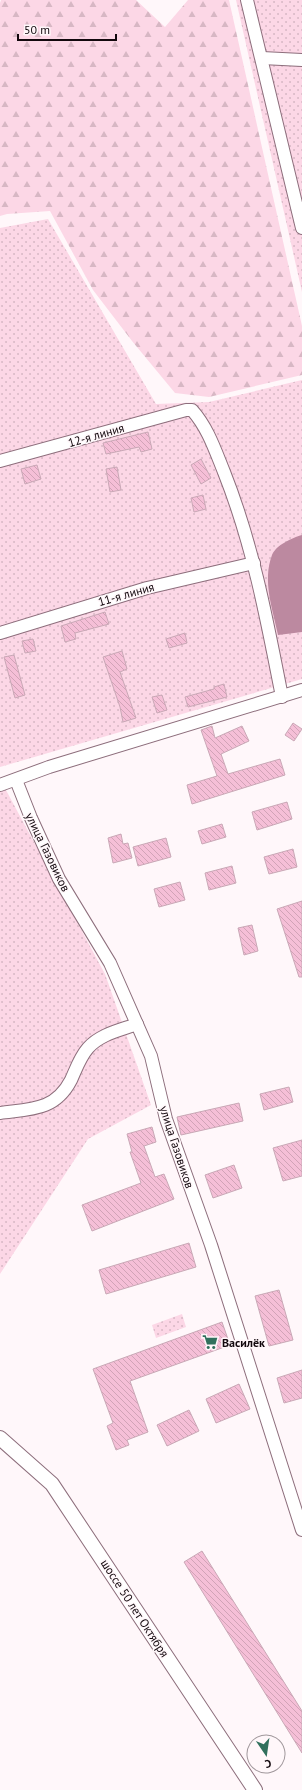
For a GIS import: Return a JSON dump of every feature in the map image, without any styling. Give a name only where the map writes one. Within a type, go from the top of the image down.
[{"type":"street","points":[[247,0],[302,228]]},
{"type":"street","points":[[262,58],[302,60]]},
{"type":"street","name":"12-я линия","points":[[0,461],[186,410],[192,410],[202,422],[210,437],[232,493],[254,563]]},
{"type":"street","points":[[254,563],[282,697]]},
{"type":"street","name":"11-я линия","points":[[0,633],[147,588],[254,563]]},
{"type":"street","points":[[0,785],[49,767],[302,690]]},
{"type":"street","name":"улица Газовиков","points":[[16,780],[31,818],[59,879],[110,963],[151,1056],[166,1119],[211,1245],[302,1530]]},
{"type":"street","points":[[0,1113],[34,1109],[52,1104],[60,1097],[88,1047],[102,1037],[137,1024]]},
{"type":"street","name":"шоссе 50 лет Октября","points":[[0,1438],[52,1484],[255,1790]]},
{"type":"green space","points":[[1,0],[136,0],[165,27],[188,0],[229,0],[302,326],[302,375],[209,397],[175,393],[132,341],[93,290],[50,211],[7,214],[0,216]]},
{"type":"green space","points":[[236,0],[302,0],[302,292]]},
{"type":"green space","points":[[48,219],[156,404],[209,402],[302,380],[302,679],[0,767],[0,228]]},
{"type":"green space","points":[[0,779],[105,974],[151,1105],[88,1139],[0,1274]]},
{"type":"green space","points":[[182,1314],[186,1327],[156,1338],[152,1325]]},
{"type":"shaded area","points":[[302,535],[302,632],[278,635],[269,595],[269,565],[272,555],[277,548],[289,540]]},
{"type":"building","points":[[148,432],[152,449],[141,452],[139,447],[106,454],[103,443]]},
{"type":"building","points":[[201,459],[211,478],[201,484],[191,465]]},
{"type":"building","points":[[37,465],[41,479],[25,484],[21,469]]},
{"type":"building","points":[[117,467],[121,490],[110,492],[106,469]]},
{"type":"building","points":[[203,495],[206,509],[194,512],[191,498]]},
{"type":"building","points":[[105,612],[109,624],[75,633],[76,639],[65,642],[61,626]]},
{"type":"building","points":[[185,633],[187,643],[169,648],[166,639]]},
{"type":"building","points":[[33,639],[36,651],[25,653],[22,641]]},
{"type":"building","points":[[122,651],[127,669],[120,672],[136,718],[123,722],[120,707],[103,657]]},
{"type":"building","points":[[14,655],[25,695],[15,698],[4,657]]},
{"type":"building","points":[[224,684],[227,697],[188,707],[185,697],[214,689],[214,687]]},
{"type":"building","points":[[162,695],[167,710],[157,713],[152,697]]},
{"type":"building","points":[[293,723],[302,729],[294,741],[285,735]]},
{"type":"building","points":[[212,726],[215,738],[242,726],[249,741],[221,754],[228,774],[280,759],[285,775],[192,804],[187,785],[217,776],[201,730]]},
{"type":"building","points":[[287,802],[292,819],[257,830],[252,812]]},
{"type":"building","points":[[222,824],[226,837],[202,844],[198,831]]},
{"type":"building","points":[[121,834],[123,844],[128,843],[132,858],[113,863],[108,838]]},
{"type":"building","points":[[166,838],[171,857],[138,866],[133,847]]},
{"type":"building","points":[[293,849],[297,867],[269,874],[264,857]]},
{"type":"building","points":[[232,866],[236,883],[209,890],[205,873]]},
{"type":"building","points":[[180,882],[185,900],[159,907],[154,889]]},
{"type":"building","points":[[302,901],[302,977],[299,977],[277,909]]},
{"type":"building","points":[[252,925],[258,951],[244,955],[238,928]]},
{"type":"building","points":[[289,1087],[293,1102],[264,1110],[260,1094]]},
{"type":"building","points":[[239,1103],[243,1121],[181,1135],[177,1117]]},
{"type":"building","points":[[152,1127],[156,1142],[144,1146],[155,1177],[164,1174],[174,1199],[92,1231],[82,1205],[141,1183],[130,1152],[132,1152],[127,1134]]},
{"type":"building","points":[[302,1140],[302,1176],[283,1181],[273,1148]]},
{"type":"building","points":[[234,1165],[242,1188],[213,1198],[205,1175]]},
{"type":"building","points":[[189,1243],[196,1267],[106,1294],[99,1270]]},
{"type":"building","points":[[279,1290],[293,1340],[269,1346],[255,1296]]},
{"type":"building","points":[[222,1322],[230,1345],[130,1381],[148,1432],[127,1440],[129,1445],[116,1450],[107,1426],[113,1423],[93,1369]]},
{"type":"building","points":[[302,1370],[302,1398],[284,1403],[277,1378]]},
{"type":"building","points":[[239,1384],[250,1409],[216,1423],[206,1399]]},
{"type":"building","points":[[189,1410],[199,1431],[167,1446],[157,1425]]},
{"type":"building","points":[[202,1551],[302,1711],[302,1753],[184,1562]]},
{"type":"place","name":"Василёк","points":[[210,1342]]}]
